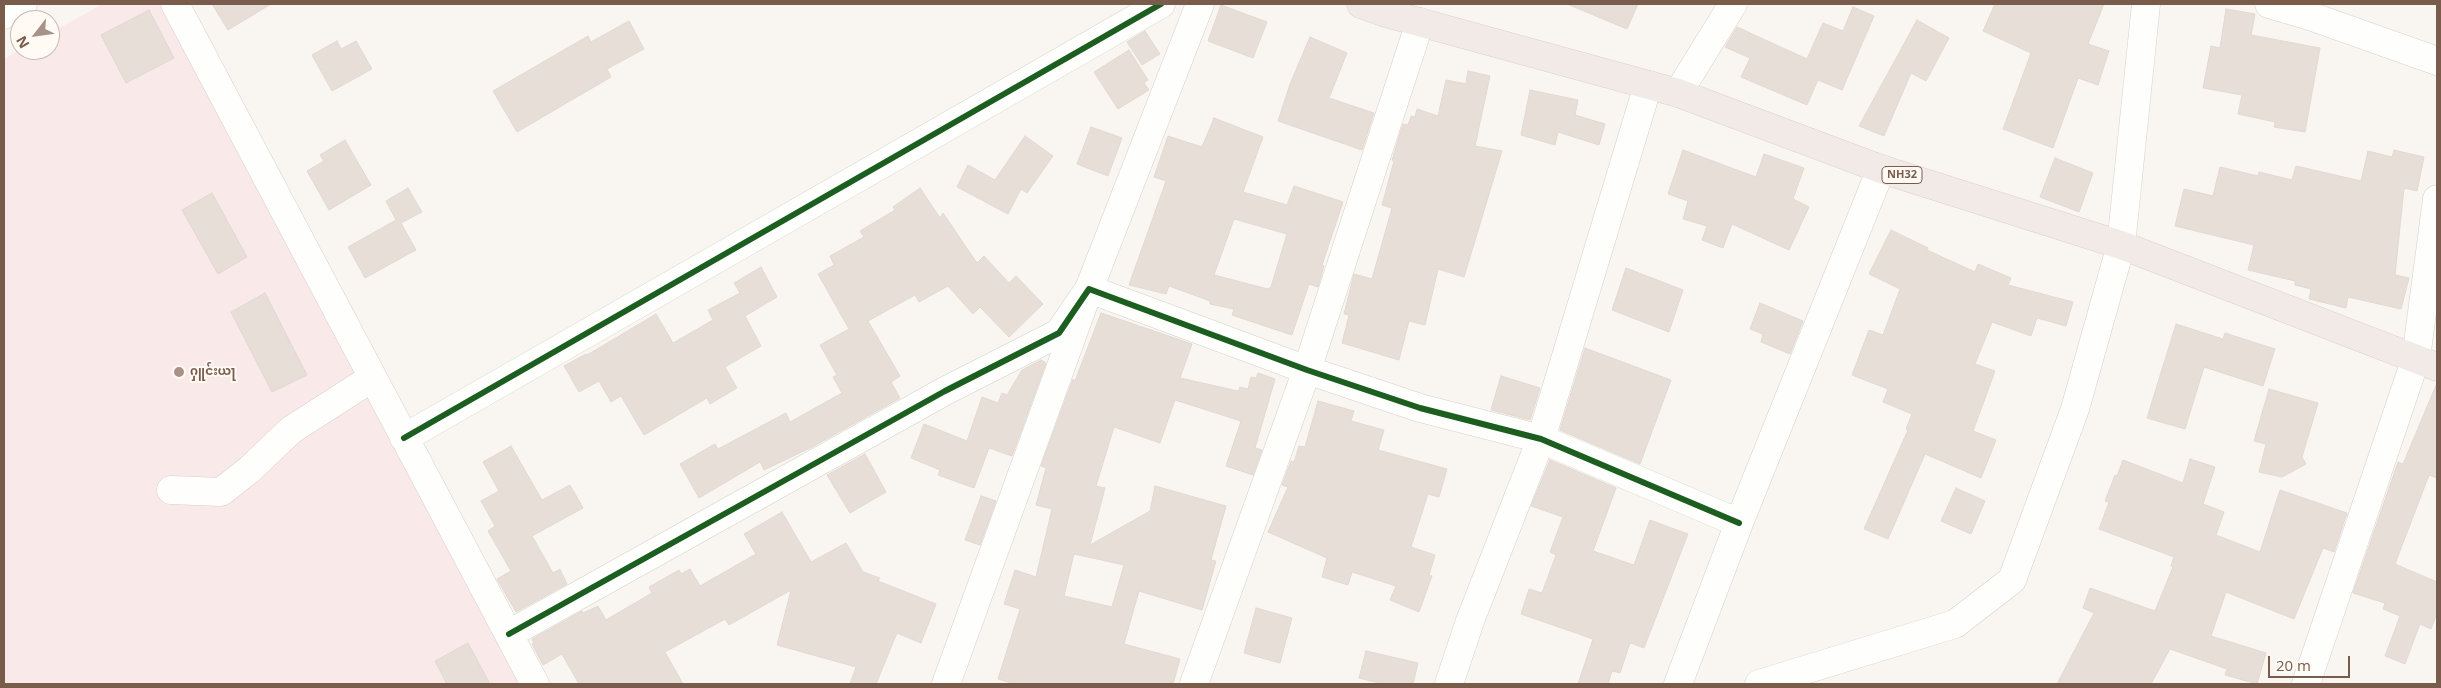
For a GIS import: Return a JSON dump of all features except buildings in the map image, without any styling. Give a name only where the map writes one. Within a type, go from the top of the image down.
[{"type":"highway","name":"NH32","points":[[1361,4],[1678,93],[1881,168],[2121,244],[2427,363]]},
{"type":"street","points":[[4,15],[23,4]]},
{"type":"street","points":[[175,4],[535,684]]},
{"type":"street","points":[[404,438],[1161,4]]},
{"type":"street","points":[[946,684],[1089,289],[1200,4]]},
{"type":"street","points":[[1678,93],[1733,4]]},
{"type":"street","points":[[1759,684],[1955,624],[2012,580],[2075,409],[2121,244],[2146,4]]},
{"type":"street","points":[[2269,4],[2310,16],[2437,61]]},
{"type":"street","points":[[1194,684],[1308,370],[1420,22]]},
{"type":"street","points":[[1449,684],[1470,621],[1541,440],[1648,85]]},
{"type":"street","points":[[1678,684],[1739,523],[1881,168]]},
{"type":"street","points":[[2306,684],[2427,363],[2437,199]]},
{"type":"street","points":[[509,634],[945,391],[1059,333],[1089,289]]},
{"type":"street","points":[[1089,289],[1308,370],[1420,408],[1541,440],[1739,523]]},
{"type":"street","points":[[171,490],[221,492],[249,470],[291,430],[372,378]]},
{"type":"shaded area","name":"ႁူင်းယႃ","points":[[103,4],[161,4],[519,684],[4,684],[4,59],[10,56],[10,60],[60,60],[60,28]]},
{"type":"cycle path","points":[[404,438],[1161,4]]},
{"type":"cycle path","points":[[509,634],[945,391],[1059,333],[1089,289],[1307,370],[1420,408],[1541,439],[1739,523]]},
{"type":"place","name":"ႁူင်းယႃ","points":[[179,372]]}]
